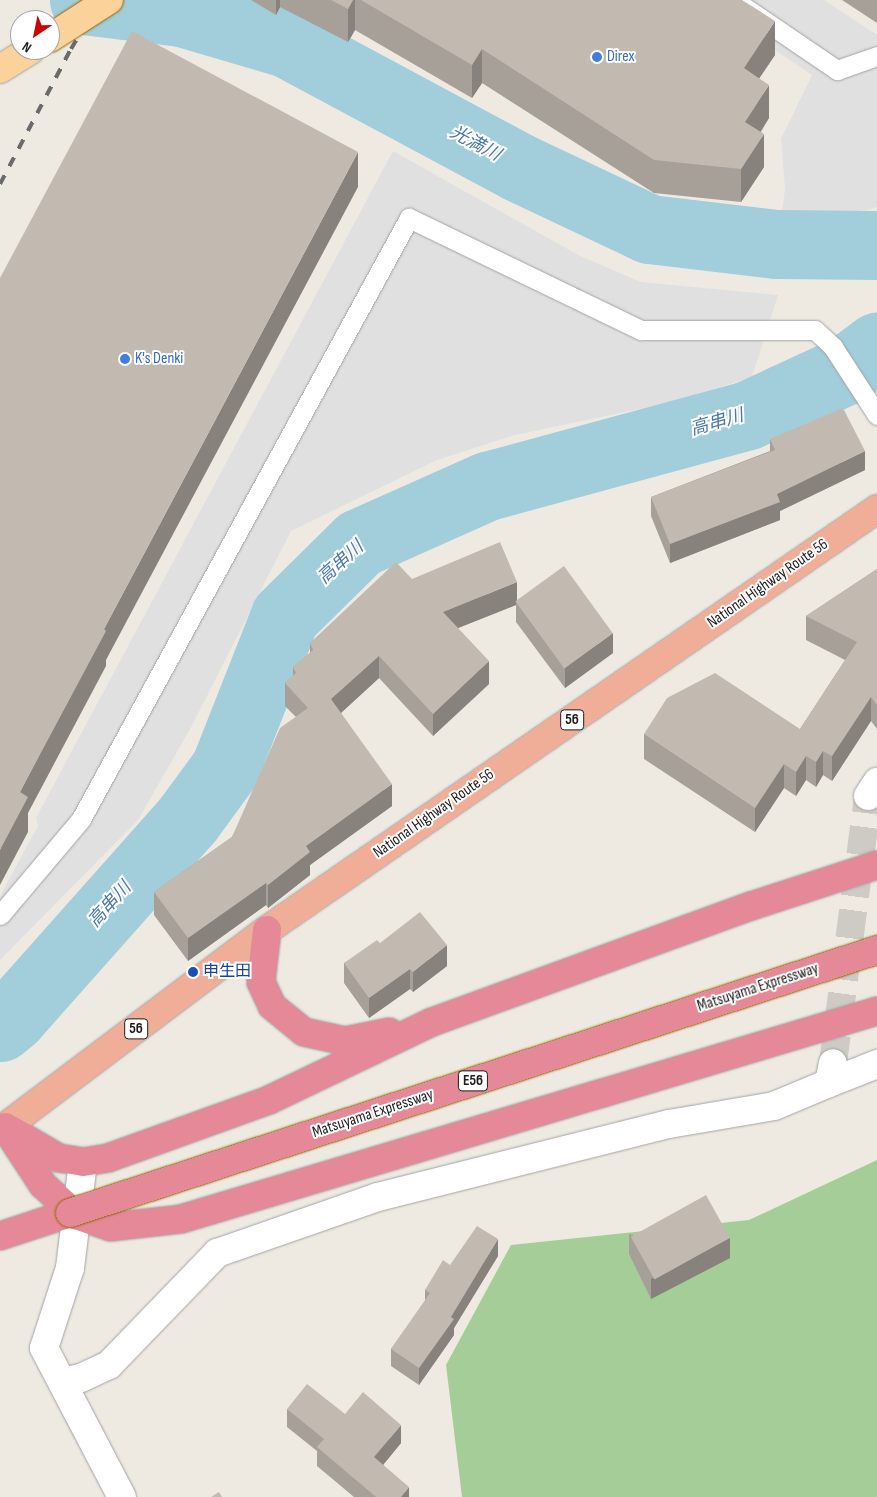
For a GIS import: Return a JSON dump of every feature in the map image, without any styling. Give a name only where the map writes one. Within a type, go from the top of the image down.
[{"type":"highway","name":"National Highway Route 56","points":[[2,1125],[267,930],[877,509]]},
{"type":"highway","points":[[2,1125],[59,1158],[83,1162],[108,1158],[268,1100],[432,1022],[751,906],[877,865]]},
{"type":"highway","points":[[267,930],[261,982],[272,1006],[304,1032],[345,1041],[432,1022]]},
{"type":"highway","name":"Matsuyama Expressway","points":[[72,1214],[877,950]]},
{"type":"highway","points":[[2,1125],[43,1185],[72,1214],[110,1227],[181,1219],[877,1011]]},
{"type":"highway","name":"E56","points":[[0,1236],[72,1214]]},
{"type":"main road","points":[[60,32],[109,0]]},
{"type":"main road","points":[[0,69],[14,60]]},
{"type":"street","points":[[63,1382],[81,1378],[109,1365],[217,1253],[378,1197],[668,1124],[774,1106],[831,1073],[877,1064]]},
{"type":"street","points":[[83,1162],[72,1214],[70,1268],[44,1348],[122,1497]]},
{"type":"lane","points":[[734,0],[837,70],[877,56]]},
{"type":"lane","points":[[0,915],[81,819],[409,218],[641,330],[814,330],[833,347],[877,415]]},
{"type":"green space","points":[[877,1160],[877,1497],[462,1497],[446,1365],[511,1245],[749,1220]]},
{"type":"shaded area","points":[[701,0],[824,0],[877,35],[877,207],[867,210],[781,220],[785,189],[781,139],[812,75]]},
{"type":"shaded area","points":[[393,151],[580,256],[641,282],[778,295],[752,377],[677,401],[515,435],[437,460],[291,531],[189,731],[138,820],[0,960],[0,896],[38,826],[36,818]]},
{"type":"building","points":[[331,0],[353,0],[348,9]]},
{"type":"building","points":[[361,0],[742,0],[775,21],[744,68],[769,85],[745,122],[764,134],[741,169],[654,160],[482,49],[472,65]]},
{"type":"building","points":[[132,31],[358,152],[104,629],[106,631],[20,792],[28,797],[0,850],[0,278]]},
{"type":"building","points":[[843,408],[865,451],[777,494],[780,502],[670,544],[651,497],[775,450],[770,439]]},
{"type":"building","points":[[500,542],[517,582],[443,612],[489,661],[433,714],[379,656],[331,699],[392,784],[306,846],[310,852],[268,885],[266,883],[188,938],[154,892],[232,837],[280,728],[308,708],[285,683],[296,673],[293,667],[313,650],[310,643],[396,562],[412,579]]},
{"type":"building","points":[[564,566],[613,633],[564,668],[515,601]]},
{"type":"building","points":[[877,569],[877,705],[871,697],[832,756],[823,751],[816,762],[806,756],[796,772],[784,764],[755,808],[644,734],[667,698],[715,673],[800,729],[857,642],[806,616]]},
{"type":"building","points":[[420,912],[447,945],[413,972],[410,969],[369,998],[344,963],[377,940],[380,943]]},
{"type":"building","points":[[706,1195],[730,1238],[655,1280],[631,1237]]},
{"type":"building","points":[[477,1226],[498,1239],[451,1317],[454,1319],[419,1368],[391,1349],[430,1293],[425,1290],[443,1260],[450,1265]]},
{"type":"building","points":[[307,1384],[345,1414],[363,1392],[401,1425],[374,1457],[409,1487],[401,1497],[376,1497],[317,1447],[324,1439],[287,1409]]},
{"type":"building","points":[[219,1492],[222,1497],[211,1497]]},
{"type":"waterway","name":"光満川","points":[[84,0],[181,12],[287,43],[518,167],[649,229],[776,244],[877,245]]},
{"type":"waterway","name":"高串川","points":[[0,1027],[12,1017],[187,820],[225,768],[285,616],[359,543],[487,486],[748,415],[846,370],[877,347]]},
{"type":"tunnel","points":[[833,1063],[868,796]]},
{"type":"railway","points":[[0,184],[71,49],[100,0]]},
{"type":"place","name":"Direx","points":[[597,57]]},
{"type":"place","name":"K's Denki","points":[[125,359]]},
{"type":"place","name":"申生田","points":[[193,972]]}]
